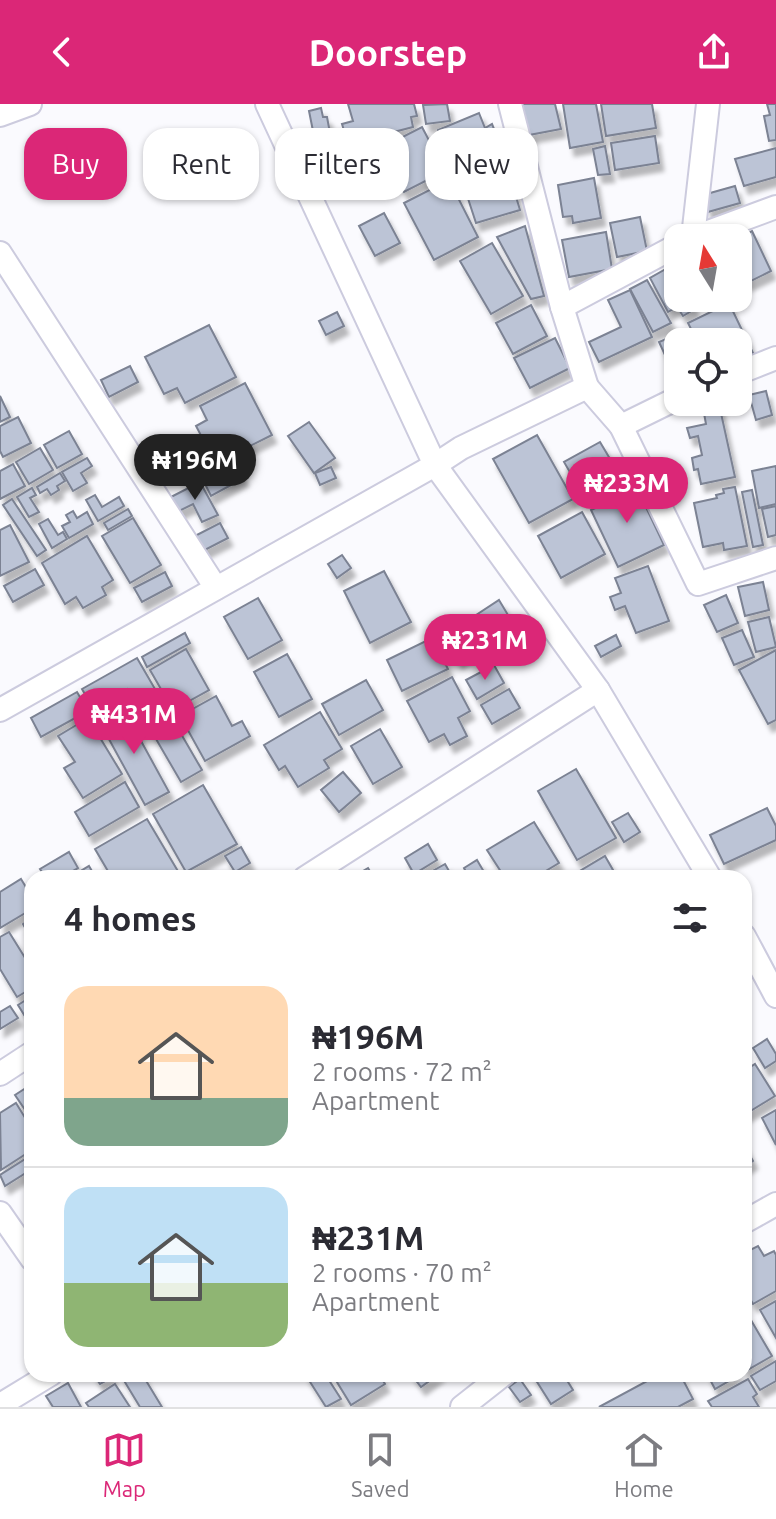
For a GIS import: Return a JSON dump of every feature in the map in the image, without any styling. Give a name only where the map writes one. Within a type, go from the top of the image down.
[{"type":"street","points":[[0,115],[30,104]]},
{"type":"street","points":[[267,104],[435,465],[598,690],[705,870]]},
{"type":"street","points":[[510,104],[562,307],[587,387],[621,426],[698,584],[776,558]]},
{"type":"street","points":[[694,224],[708,104]]},
{"type":"street","points":[[730,224],[776,207]]},
{"type":"street","points":[[562,307],[664,252]]},
{"type":"street","points":[[0,253],[216,588]]},
{"type":"street","points":[[752,367],[776,358]]},
{"type":"street","points":[[0,710],[461,448],[587,387]]},
{"type":"street","points":[[621,426],[664,405]]},
{"type":"street","points":[[317,870],[598,690]]},
{"type":"street","points":[[752,951],[776,996]]},
{"type":"street","points":[[0,1074],[24,1058]]},
{"type":"street","points":[[752,1218],[776,1204]]},
{"type":"street","points":[[0,1213],[24,1248]]},
{"type":"street","points":[[0,1405],[38,1382]]},
{"type":"street","points":[[462,1407],[494,1382]]},
{"type":"building","points":[[348,104],[414,104],[417,116],[411,117],[413,127],[409,128],[343,128],[342,124],[353,121]]},
{"type":"building","points":[[447,104],[450,121],[426,124],[423,105]]},
{"type":"building","points":[[522,104],[555,104],[561,129],[538,133],[538,128],[527,128]]},
{"type":"building","points":[[563,104],[596,104],[603,142],[570,148]]},
{"type":"building","points":[[601,104],[652,104],[656,128],[606,136]]},
{"type":"building","points":[[767,104],[776,104],[776,140],[769,141],[764,116],[770,115]]},
{"type":"building","points":[[321,108],[329,128],[312,128],[309,111]]},
{"type":"building","points":[[479,113],[485,128],[443,128]]},
{"type":"building","points":[[422,127],[425,133],[425,181],[409,189],[409,134]]},
{"type":"building","points":[[655,136],[659,163],[615,170],[611,143]]},
{"type":"building","points":[[605,146],[610,174],[598,175],[593,149]]},
{"type":"building","points":[[776,148],[776,177],[744,186],[735,159]]},
{"type":"building","points":[[594,178],[601,218],[573,223],[572,216],[563,217],[558,185]]},
{"type":"building","points":[[735,186],[740,203],[708,212],[703,195]]},
{"type":"building","points":[[425,192],[425,200],[459,200],[478,237],[434,260],[404,203]]},
{"type":"building","points":[[468,200],[517,200],[520,210],[476,223]]},
{"type":"building","points":[[384,213],[400,243],[375,256],[359,226]]},
{"type":"building","points":[[640,217],[647,251],[617,257],[610,223]]},
{"type":"building","points":[[525,226],[544,296],[531,299],[497,237]]},
{"type":"building","points":[[752,231],[771,271],[752,280]]},
{"type":"building","points":[[606,232],[612,269],[569,277],[562,240]]},
{"type":"building","points":[[492,243],[523,296],[491,314],[460,261]]},
{"type":"building","points":[[664,270],[664,304],[650,278]]},
{"type":"building","points":[[647,280],[671,323],[653,332],[630,289]]},
{"type":"building","points":[[630,290],[652,337],[599,362],[589,342],[621,327],[608,300]]},
{"type":"building","points":[[531,305],[547,336],[513,354],[496,323]]},
{"type":"building","points":[[337,312],[344,326],[326,335],[319,321]]},
{"type":"building","points":[[711,312],[733,312],[741,328],[690,328],[688,323]]},
{"type":"building","points":[[209,325],[236,377],[185,403],[177,388],[164,394],[145,357]]},
{"type":"building","points":[[555,338],[570,368],[530,388],[514,358]]},
{"type":"building","points":[[130,366],[138,382],[109,397],[101,380]]},
{"type":"building","points":[[245,383],[272,435],[226,458],[217,440],[206,445],[196,426],[207,420],[200,406]]},
{"type":"building","points":[[766,391],[772,415],[756,420],[752,394]]},
{"type":"building","points":[[0,396],[10,417],[0,422]]},
{"type":"building","points":[[704,416],[722,416],[735,477],[701,484],[692,458],[702,455],[698,436],[690,438],[687,428],[706,424]]},
{"type":"building","points":[[18,417],[31,443],[3,457],[0,451],[0,426]]},
{"type":"building","points":[[309,422],[335,458],[314,473],[288,436]]},
{"type":"building","points":[[69,431],[82,454],[57,468],[44,445]]},
{"type":"building","points":[[537,435],[573,499],[529,523],[493,459]]},
{"type":"building","points":[[600,442],[619,474],[583,495],[564,462]]},
{"type":"building","points":[[40,448],[53,470],[29,484],[16,462]]},
{"type":"building","points":[[87,458],[92,466],[81,473],[87,483],[73,491],[62,472]]},
{"type":"building","points":[[236,463],[244,478],[211,496],[203,480]]},
{"type":"building","points":[[13,464],[25,486],[0,499],[0,471]]},
{"type":"building","points":[[776,466],[776,504],[759,508],[752,471]]},
{"type":"building","points":[[331,467],[336,478],[320,485],[315,473]]},
{"type":"building","points":[[60,473],[65,481],[57,486],[59,490],[51,495],[47,489],[40,493],[37,487]]},
{"type":"building","points":[[633,480],[664,545],[618,567],[591,510],[613,500],[609,491]]},
{"type":"building","points":[[200,482],[218,515],[202,522],[193,504],[177,512],[169,498]]},
{"type":"building","points":[[735,487],[747,546],[724,550],[723,543],[703,547],[694,503],[717,498],[716,495],[724,493],[723,489]]},
{"type":"building","points":[[32,488],[36,495],[30,498],[39,512],[29,517],[17,497]]},
{"type":"building","points":[[752,490],[763,545],[753,547],[742,492]]},
{"type":"building","points":[[95,495],[102,507],[119,497],[124,506],[98,521],[86,500]]},
{"type":"building","points":[[12,499],[46,550],[37,556],[3,505]]},
{"type":"building","points":[[776,506],[776,535],[768,537],[762,509]]},
{"type":"building","points":[[128,509],[132,516],[108,530],[104,523]]},
{"type":"building","points":[[73,511],[77,518],[87,512],[93,524],[69,538],[62,526],[70,522],[66,515]]},
{"type":"building","points":[[582,512],[605,554],[561,578],[538,536]]},
{"type":"building","points":[[133,518],[161,565],[130,583],[102,536]]},
{"type":"building","points":[[48,519],[58,535],[63,532],[67,539],[52,548],[39,524]]},
{"type":"building","points":[[220,523],[228,538],[199,553],[191,538]]},
{"type":"building","points":[[10,525],[29,562],[0,576],[0,530]]},
{"type":"building","points":[[87,536],[113,580],[102,587],[106,595],[83,608],[76,597],[65,604],[42,563]]},
{"type":"building","points":[[342,555],[351,568],[337,578],[328,564]]},
{"type":"building","points":[[648,566],[669,621],[636,633],[625,606],[615,610],[610,597],[621,593],[615,578]]},
{"type":"building","points":[[35,569],[44,585],[13,602],[4,586]]},
{"type":"building","points":[[384,571],[411,622],[370,643],[344,591]]},
{"type":"building","points":[[165,572],[172,586],[142,602],[134,588]]},
{"type":"building","points":[[763,582],[769,610],[745,616],[738,587]]},
{"type":"building","points":[[726,595],[738,623],[717,632],[704,605]]},
{"type":"building","points":[[258,598],[282,640],[248,659],[224,617]]},
{"type":"building","points":[[499,600],[517,630],[487,648],[470,619]]},
{"type":"building","points":[[769,617],[776,647],[756,652],[748,622]]},
{"type":"building","points":[[463,622],[479,648],[458,661],[441,635]]},
{"type":"building","points":[[742,630],[754,657],[734,665],[722,638]]},
{"type":"building","points":[[185,633],[190,643],[147,667],[142,657]]},
{"type":"building","points":[[616,635],[621,646],[601,657],[595,646]]},
{"type":"building","points":[[432,638],[448,669],[402,691],[387,660]]},
{"type":"building","points":[[186,649],[209,690],[173,710],[150,670]]},
{"type":"building","points":[[776,650],[776,720],[768,724],[739,670]]},
{"type":"building","points":[[287,654],[312,699],[279,717],[254,672]]},
{"type":"building","points":[[137,658],[202,770],[181,782],[127,689],[93,708],[82,689]]},
{"type":"building","points":[[494,665],[504,683],[477,699],[466,680]]},
{"type":"building","points":[[452,677],[470,711],[458,718],[467,736],[450,745],[444,734],[429,742],[407,701]]},
{"type":"building","points":[[366,680],[383,710],[339,735],[322,704]]},
{"type":"building","points":[[509,689],[520,708],[492,724],[481,705]]},
{"type":"building","points":[[77,692],[88,711],[41,737],[31,718]]},
{"type":"building","points":[[216,696],[232,726],[242,721],[250,736],[205,761],[180,716]]},
{"type":"building","points":[[123,708],[169,792],[145,805],[99,721]]},
{"type":"building","points":[[320,712],[342,749],[324,760],[329,768],[298,787],[285,766],[279,770],[264,745]]},
{"type":"building","points":[[88,718],[122,774],[83,798],[64,768],[75,762],[58,736]]},
{"type":"building","points":[[380,729],[402,767],[373,784],[351,746]]},
{"type":"building","points":[[576,769],[616,838],[577,860],[538,791]]},
{"type":"building","points":[[343,772],[361,793],[339,812],[321,790]]},
{"type":"building","points":[[125,782],[139,807],[89,836],[75,812]]},
{"type":"building","points":[[203,785],[237,844],[185,870],[153,814]]},
{"type":"building","points":[[767,808],[776,826],[776,840],[724,864],[710,835]]},
{"type":"building","points":[[628,813],[640,832],[624,842],[612,822]]},
{"type":"building","points":[[147,819],[177,870],[107,870],[95,849]]},
{"type":"building","points":[[534,822],[559,863],[547,870],[500,870],[487,850]]},
{"type":"building","points":[[428,844],[437,860],[421,870],[412,870],[405,858]]},
{"type":"building","points":[[241,847],[250,863],[234,870],[225,856]]},
{"type":"building","points":[[69,852],[78,868],[74,870],[40,869]]},
{"type":"building","points":[[605,856],[613,870],[581,870]]},
{"type":"building","points":[[477,860],[483,870],[465,870]]},
{"type":"building","points":[[445,864],[448,870],[434,870]]},
{"type":"building","points":[[21,879],[24,884],[24,914],[0,928],[0,892]]},
{"type":"building","points":[[9,932],[24,956],[24,993],[17,997],[0,969],[0,937]]},
{"type":"building","points":[[24,1001],[24,1015],[18,1005]]},
{"type":"building","points":[[10,1006],[18,1018],[0,1029],[0,1012]]},
{"type":"building","points":[[767,1039],[776,1054],[776,1061],[765,1068],[753,1048]]},
{"type":"building","points":[[755,1064],[775,1096],[752,1110],[752,1066]]},
{"type":"building","points":[[24,1089],[24,1108],[15,1095]]},
{"type":"building","points":[[16,1103],[24,1116],[24,1155],[1,1170],[0,1113]]},
{"type":"building","points":[[776,1110],[776,1145],[762,1118]]},
{"type":"building","points":[[24,1160],[24,1174],[5,1186],[0,1175]]},
{"type":"building","points":[[758,1246],[764,1256],[774,1251],[776,1255],[776,1291],[753,1304],[752,1302],[752,1249]]},
{"type":"building","points":[[776,1301],[776,1338],[760,1310]]},
{"type":"building","points":[[752,1322],[772,1356],[752,1367]]},
{"type":"building","points":[[776,1361],[776,1381],[760,1390],[752,1375]]},
{"type":"building","points":[[125,1382],[147,1382],[162,1407],[140,1407]]},
{"type":"building","points":[[310,1382],[330,1382],[341,1399],[326,1407]]},
{"type":"building","points":[[337,1382],[384,1382],[385,1384],[351,1405]]},
{"type":"building","points":[[522,1382],[531,1395],[520,1402],[509,1387]]},
{"type":"building","points":[[537,1382],[568,1382],[573,1390],[551,1404]]},
{"type":"building","points":[[645,1382],[684,1382],[693,1399],[678,1407],[599,1407]]},
{"type":"building","points":[[711,1382],[727,1382],[715,1389]]},
{"type":"building","points":[[743,1382],[750,1382],[757,1394],[753,1397],[759,1407],[712,1407],[708,1401]]},
{"type":"building","points":[[68,1383],[81,1407],[53,1407],[46,1396]]},
{"type":"building","points":[[115,1384],[130,1407],[89,1407],[86,1403]]}]
